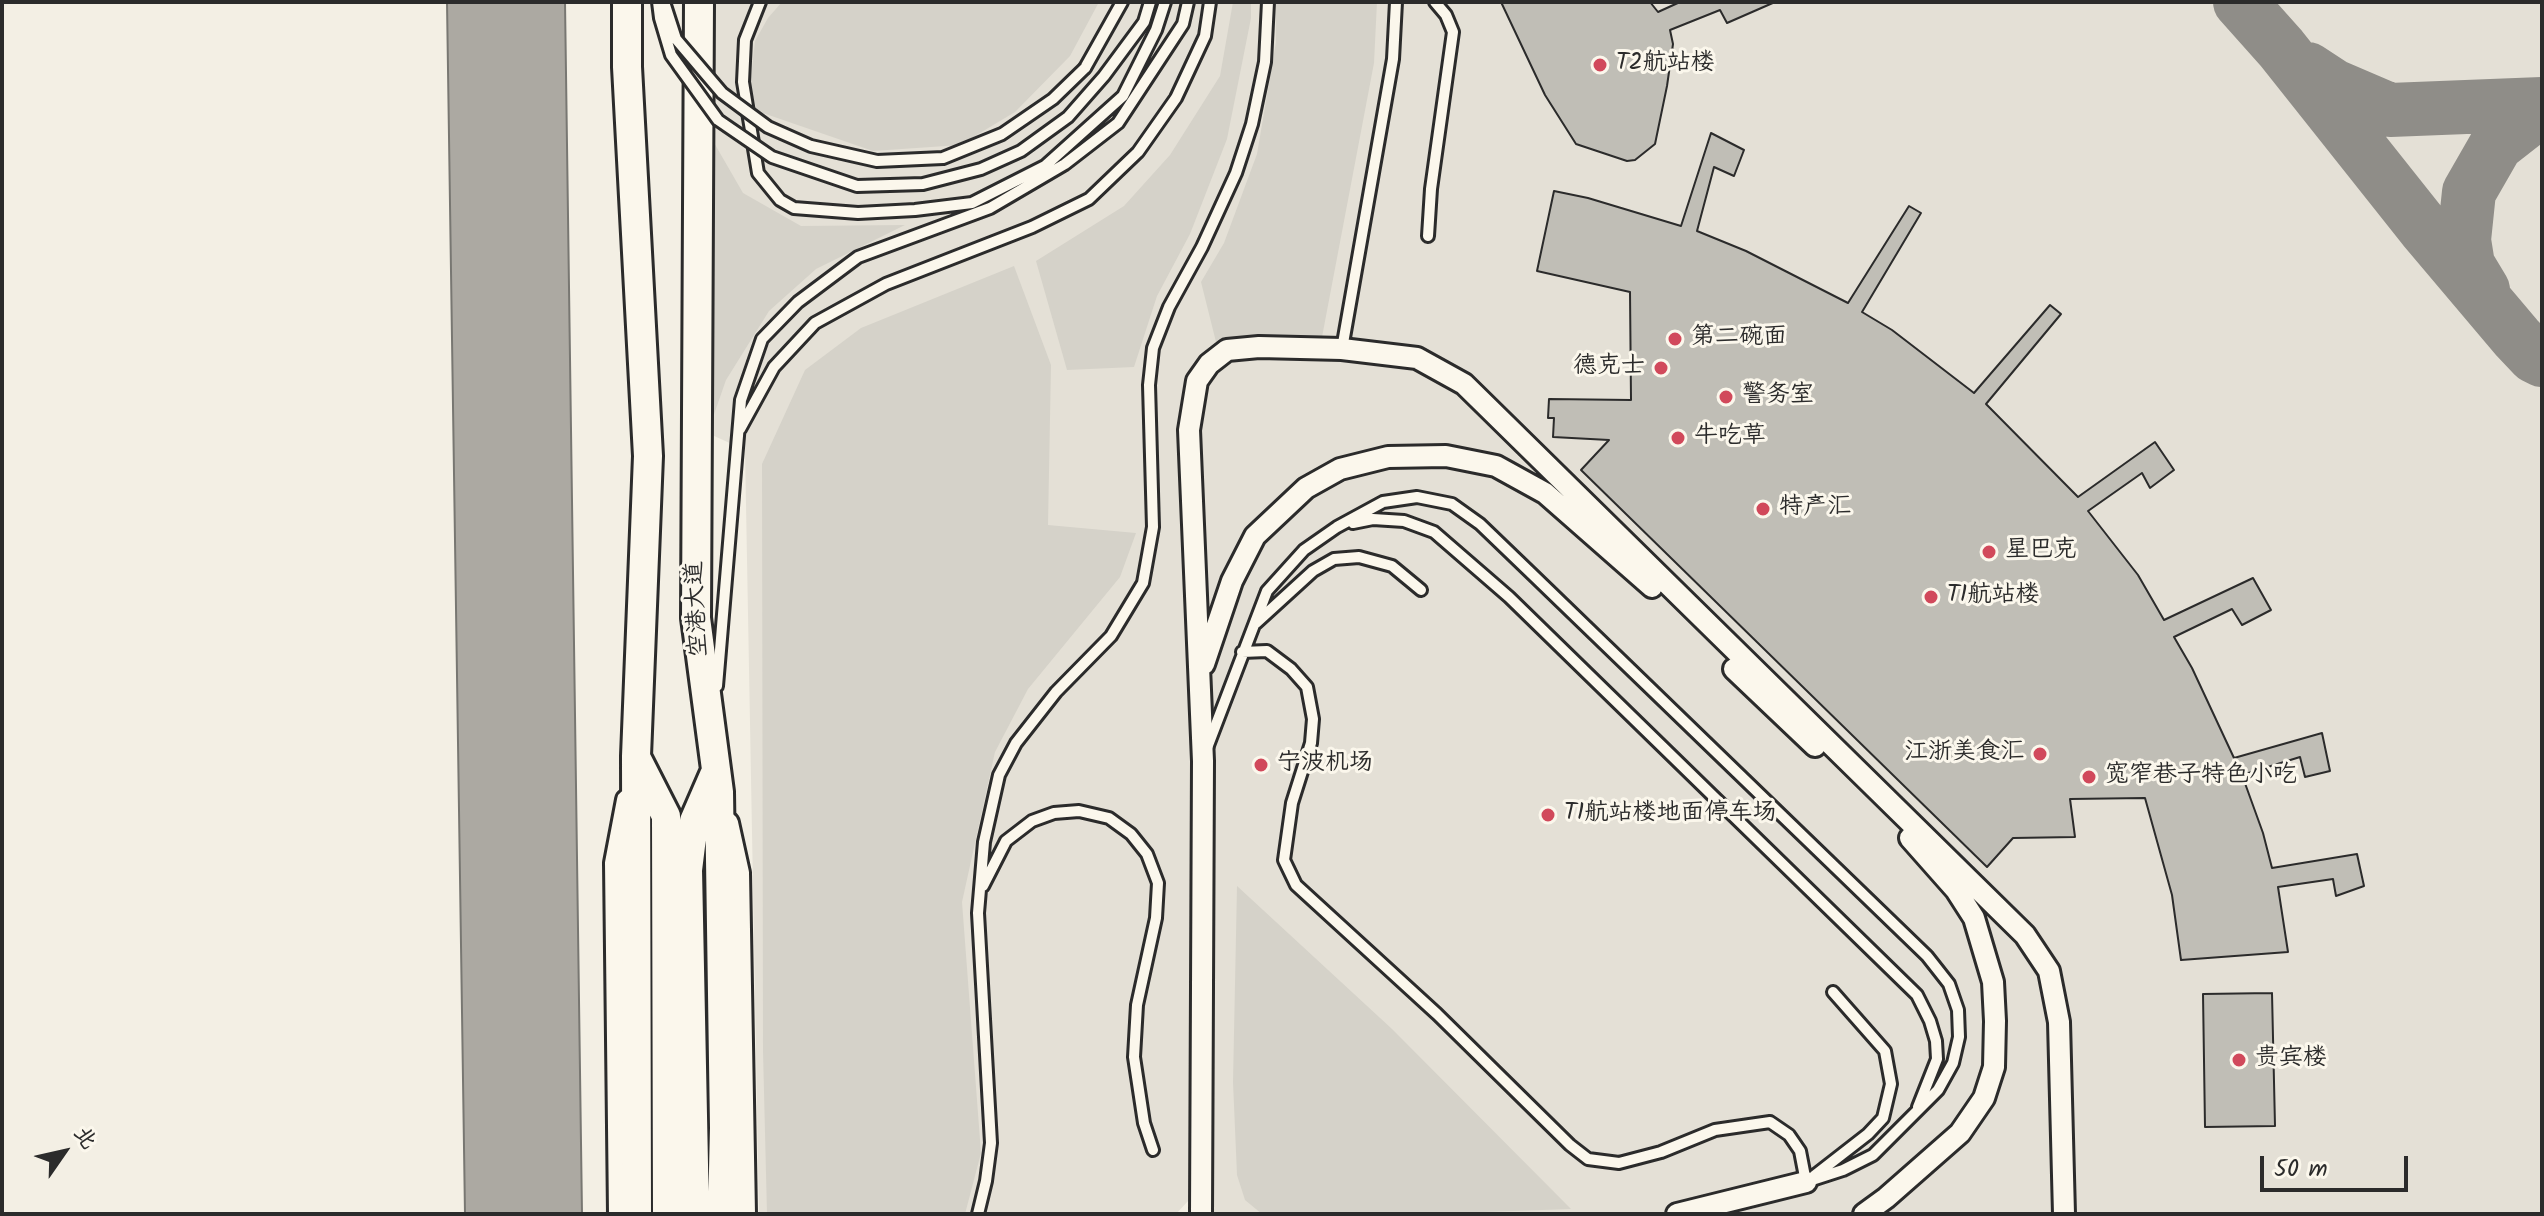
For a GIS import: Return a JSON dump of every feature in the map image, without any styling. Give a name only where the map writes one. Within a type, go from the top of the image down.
[{"type":"main road","points":[[627,2],[627,67],[648,456],[636,756],[637,1214]]},
{"type":"main road","name":"空港大道","points":[[699,2],[696,618],[719,792],[724,1128],[722,1214]]},
{"type":"main road","points":[[636,756],[666,816],[667,1214]]},
{"type":"main road","points":[[695,1214],[688,870],[694,821],[714,757]]},
{"type":"street","points":[[1201,1214],[1203,761],[1189,430],[1197,381],[1209,364],[1227,350],[1259,347],[1342,349],[1417,358],[1464,384],[2025,935],[2049,971],[2059,1022],[2064,1214]]},
{"type":"street","points":[[1200,675],[1232,581],[1255,536],[1306,488],[1340,469],[1388,457],[1446,456],[1496,466],[1545,493],[1651,586],[1786,721],[1886,811],[1956,890],[1974,918],[1993,982],[1994,1067],[1984,1098],[1960,1133],[1864,1214]]},
{"type":"street","points":[[619,1214],[615,863],[636,756]]},
{"type":"street","points":[[714,757],[739,873],[745,1214]]},
{"type":"street","points":[[1677,1214],[1806,1182]]},
{"type":"lane","points":[[658,2],[671,55],[718,120],[772,157],[857,186],[923,184],[981,169],[1021,151],[1068,117],[1104,76],[1144,22],[1150,2]]},
{"type":"lane","points":[[664,2],[676,39],[722,93],[768,127],[811,146],[877,161],[943,158],[1002,134],[1053,99],[1085,68],[1122,2]]},
{"type":"lane","points":[[760,2],[745,40],[743,82],[758,173],[780,200],[794,208],[858,213],[972,203],[1045,166],[1123,96],[1156,30],[1165,2]]},
{"type":"lane","points":[[714,757],[737,434],[741,400],[762,339],[798,302],[858,257],[990,208],[1065,164],[1118,123],[1183,24],[1188,2]]},
{"type":"lane","points":[[737,434],[774,367],[815,323],[886,284],[1032,227],[1089,199],[1138,152],[1176,98],[1205,36],[1210,2]]},
{"type":"lane","points":[[978,1214],[991,1143],[978,913],[984,842],[999,775],[1016,743],[1056,692],[1111,636],[1143,583],[1153,527],[1149,385],[1153,348],[1169,307],[1202,247],[1236,173],[1252,124],[1265,62],[1268,2]]},
{"type":"lane","points":[[1342,349],[1393,59],[1396,2]]},
{"type":"lane","points":[[1428,236],[1431,189],[1453,32],[1446,15],[1435,2]]},
{"type":"lane","points":[[1203,761],[1267,591],[1304,550],[1337,527],[1383,502],[1417,497],[1452,504],[1480,524],[1927,956],[1949,984],[1958,1010],[1959,1037],[1953,1063],[1938,1090],[1873,1155],[1843,1170],[1806,1182]]},
{"type":"lane","points":[[1337,527],[1373,519],[1404,521],[1434,532],[1509,597],[1749,834],[1908,985],[1917,995],[1930,1021],[1937,1059],[1915,1112]]},
{"type":"lane","points":[[1253,625],[1313,571],[1334,559],[1359,557],[1392,566],[1421,590]]},
{"type":"lane","points":[[1242,652],[1267,651],[1291,669],[1307,687],[1313,719],[1311,743],[1290,815],[1284,860],[1296,885],[1437,1014],[1570,1145],[1588,1159],[1619,1163],[1661,1152],[1715,1130],[1770,1122],[1789,1135],[1800,1151],[1806,1182]]},
{"type":"lane","points":[[980,891],[1006,841],[1032,821],[1054,813],[1079,811],[1109,818],[1131,834],[1147,854],[1158,883],[1156,918],[1137,1005],[1134,1057],[1144,1123],[1153,1150]]},
{"type":"lane","points":[[1806,1182],[1868,1134],[1883,1118],[1891,1084],[1885,1051],[1833,992]]},
{"type":"shaded area","points":[[447,2],[565,2],[582,1214],[465,1214]]},
{"type":"shaded area","points":[[701,2],[2542,2],[2542,1214],[1207,1214],[1189,1200],[1176,1214],[759,1214],[745,450],[701,430]]},
{"type":"shaded area","points":[[782,2],[1099,2],[1070,56],[1015,112],[960,145],[873,151],[757,111],[750,86],[755,41],[768,18]]},
{"type":"shaded area","points":[[1233,2],[1251,2],[1251,18],[1227,139],[1190,234],[1157,296],[1134,367],[1067,370],[1036,261],[1124,206],[1170,155],[1220,76]]},
{"type":"shaded area","points":[[1276,2],[1377,2],[1374,63],[1322,337],[1280,335],[1216,342],[1201,282],[1224,243],[1257,154],[1276,42]]},
{"type":"shaded area","points":[[713,141],[743,193],[801,226],[905,225],[816,269],[769,311],[726,380],[711,423]]},
{"type":"shaded area","points":[[1014,266],[1051,365],[1048,525],[1136,533],[1120,577],[1028,689],[995,752],[962,902],[981,1153],[965,1214],[767,1214],[763,1051],[762,464],[805,370],[861,328]]},
{"type":"shaded area","points":[[1237,886],[1392,1029],[1571,1209],[1426,1214],[1262,1214],[1245,1200],[1237,1175],[1233,1082]]},
{"type":"building","name":"T2航站楼","points":[[1501,2],[1650,2],[1658,12],[1680,2],[1775,2],[1727,23],[1720,10],[1670,30],[1673,44],[1655,144],[1635,160],[1627,161],[1576,144],[1545,95]]},
{"type":"building","name":"T1航站楼","points":[[1711,133],[1744,150],[1734,176],[1714,167],[1697,231],[1746,251],[1848,303],[1909,206],[1921,213],[1862,312],[1892,330],[1974,393],[2050,305],[2061,314],[1986,404],[2078,497],[2155,442],[2174,470],[2150,488],[2142,473],[2088,511],[2138,575],[2164,620],[2253,578],[2271,610],[2242,625],[2232,609],[2174,637],[2234,758],[2322,733],[2330,771],[2305,777],[2300,757],[2242,775],[2272,868],[2357,854],[2364,886],[2336,896],[2333,879],[2278,887],[2288,952],[2181,960],[2172,895],[2145,798],[2070,799],[2075,837],[2013,838],[1987,867],[1581,470],[1609,440],[1553,437],[1554,418],[1548,418],[1549,399],[1631,400],[1630,292],[1537,271],[1554,191],[1681,226]]},
{"type":"building","name":"贵宾楼","points":[[2272,993],[2275,1126],[2205,1127],[2203,994]]},
{"type":"taxiway","points":[[2240,2],[2281,48],[2424,228],[2517,338],[2542,360]]},
{"type":"taxiway","points":[[2308,69],[2334,86],[2390,110],[2542,104]]},
{"type":"taxiway","points":[[2483,290],[2468,265],[2464,240],[2469,192],[2496,145],[2542,109]]},
{"type":"place","name":"T2航站楼","points":[[1600,65]]},
{"type":"place","name":"第二碗面","points":[[1675,339]]},
{"type":"place","name":"德克士","points":[[1661,368]]},
{"type":"place","name":"警务室","points":[[1726,397]]},
{"type":"place","name":"牛吃草","points":[[1678,438]]},
{"type":"place","name":"特产汇","points":[[1763,509]]},
{"type":"place","name":"星巴克","points":[[1989,552]]},
{"type":"place","name":"T1航站楼","points":[[1931,597]]},
{"type":"place","name":"江浙美食汇","points":[[2040,754]]},
{"type":"place","name":"宁波机场","points":[[1261,765]]},
{"type":"place","name":"宽窄巷子特色小吃","points":[[2089,777]]},
{"type":"place","name":"T1航站楼地面停车场","points":[[1548,815]]},
{"type":"place","name":"贵宾楼","points":[[2239,1060]]}]
